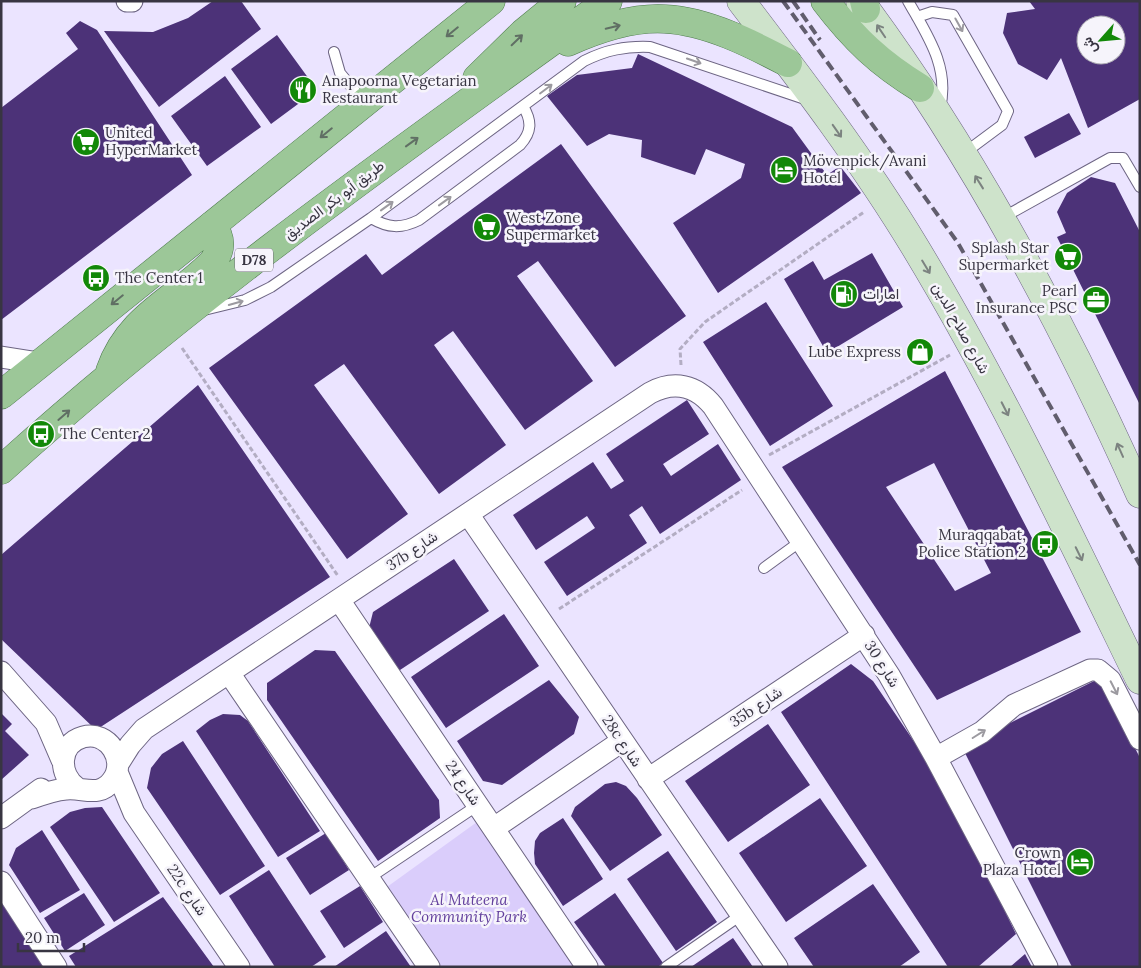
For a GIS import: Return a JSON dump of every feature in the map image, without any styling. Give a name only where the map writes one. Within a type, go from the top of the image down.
[{"type":"main road","points":[[1,395],[490,1]]},
{"type":"main road","points":[[435,126],[490,65],[523,33],[562,1]]},
{"type":"main road","name":"طريق أبو بكر الصديق","points":[[1,470],[108,377],[178,320],[346,190],[608,1]]},
{"type":"main road","name":"شارع صلاح الدين","points":[[741,1],[818,104],[884,198],[971,344],[1069,533],[1140,680]]},
{"type":"main road","points":[[825,1],[844,26],[873,56],[920,88]]},
{"type":"main road","points":[[863,4],[938,116],[1001,219],[1076,358],[1140,494]]},
{"type":"main road","points":[[519,65],[601,29],[633,22],[665,19],[708,28],[749,43],[788,63]]},
{"type":"main road","points":[[108,377],[119,349],[137,324],[213,262],[219,249],[219,240],[212,224]]},
{"type":"street","points":[[127,1],[132,1]]},
{"type":"street","points":[[1,357],[39,364]]},
{"type":"street","name":"شارع 30","points":[[683,385],[705,396],[864,635],[936,758],[1047,967]]},
{"type":"street","name":"37b شارع","points":[[118,768],[130,745],[144,729],[650,393],[660,388],[683,385]]},
{"type":"street","name":"28c شارع","points":[[468,514],[777,967]]},
{"type":"street","name":"شارع 24","points":[[344,596],[478,805],[587,967]]},
{"type":"street","name":"35b شارع","points":[[648,779],[864,635]]},
{"type":"street","points":[[936,758],[982,732],[1014,705],[1090,670],[1098,670],[1110,680],[1140,739]]},
{"type":"street","points":[[1,672],[38,712],[52,735],[66,778],[85,790]]},
{"type":"street","points":[[229,672],[430,967]]},
{"type":"street","points":[[32,798],[54,791],[85,790],[108,786],[118,768],[113,748],[92,737],[60,726],[38,712]]},
{"type":"street","name":"37b شارع","points":[[92,737],[122,735],[144,729]]},
{"type":"street","points":[[1,818],[32,798],[49,782],[70,745],[92,737]]},
{"type":"street","points":[[494,828],[622,741]]},
{"type":"street","name":"22c شارع","points":[[118,768],[134,813],[239,967]]},
{"type":"street","name":"22c شارع","points":[[85,790],[114,801],[134,813]]},
{"type":"street","points":[[1,882],[56,967]]},
{"type":"lane","points":[[908,1],[939,60],[943,79],[942,98],[938,116]]},
{"type":"lane","points":[[917,18],[932,12],[953,15],[1008,111],[1002,125],[962,156]]},
{"type":"lane","points":[[178,320],[245,300],[271,287],[371,218],[584,61],[604,51],[627,46],[650,47],[818,104]]},
{"type":"lane","points":[[334,52],[340,73],[364,103]]},
{"type":"lane","points":[[371,218],[382,224],[394,227],[407,226],[419,220],[505,157],[527,138],[531,127],[530,117],[523,106]]},
{"type":"lane","points":[[1001,219],[1110,158],[1123,158],[1140,187]]},
{"type":"lane","points":[[764,568],[801,541]]},
{"type":"lane","points":[[369,878],[478,805]]},
{"type":"lane","points":[[666,967],[742,915]]},
{"type":"path","points":[[683,385],[680,349],[705,322],[884,198]]},
{"type":"path","points":[[178,320],[344,596]]},
{"type":"path","points":[[541,621],[755,471],[971,344]]},
{"type":"green space","name":"Al Muteena Community Park","points":[[477,822],[576,967],[441,967],[387,887]]},
{"type":"building","points":[[213,1],[241,1],[261,29],[159,107],[104,31],[153,32],[188,18]]},
{"type":"building","points":[[1029,1],[1140,1],[1140,99],[1088,128],[1061,58],[1047,80],[1018,64],[1003,33],[1007,13],[1035,9]]},
{"type":"building","name":"United HyperMarket","points":[[80,21],[97,30],[192,175],[1,320],[1,108],[78,49],[66,33]]},
{"type":"building","points":[[277,35],[317,90],[271,124],[231,69]]},
{"type":"building","name":"Mövenpick/Avani Hotel","points":[[638,54],[792,127],[827,175],[840,166],[861,193],[718,293],[673,223],[741,178],[745,164],[706,149],[695,175],[641,157],[642,140],[609,134],[587,146],[547,96],[577,75],[632,68]]},
{"type":"building","points":[[225,76],[261,127],[207,166],[171,116]]},
{"type":"building","points":[[1069,113],[1081,134],[1035,158],[1024,137]]},
{"type":"building","points":[[561,144],[686,316],[615,367],[538,261],[517,276],[593,381],[525,430],[453,331],[434,345],[506,445],[439,494],[344,364],[314,385],[408,514],[347,559],[209,368],[366,254],[382,275]]},
{"type":"building","points":[[1091,177],[1115,183],[1140,232],[1140,405],[1057,237],[1066,233],[1057,212],[1067,193]]},
{"type":"building","name":"امارات","points":[[872,253],[903,307],[827,353],[784,279],[813,261],[824,280]]},
{"type":"building","points":[[766,302],[833,406],[770,446],[703,342]]},
{"type":"building","points":[[945,371],[1081,632],[937,700],[782,467]],"holes":[[[934,463],[991,573],[955,591],[886,487]]]},
{"type":"building","points":[[198,385],[330,577],[96,730],[1,639],[1,555]]},
{"type":"building","points":[[687,400],[709,434],[663,464],[671,476],[718,444],[741,480],[660,534],[642,506],[629,515],[647,543],[567,596],[544,562],[595,528],[587,516],[536,550],[513,515],[593,462],[611,489],[624,481],[606,454]]},
{"type":"building","points":[[454,559],[489,611],[397,672],[368,632],[373,612]]},
{"type":"building","points":[[504,614],[539,666],[446,728],[411,677]]},
{"type":"building","points":[[315,650],[335,651],[439,800],[440,818],[378,861],[267,700],[267,683]]},
{"type":"building","points":[[851,664],[873,681],[917,746],[971,842],[1016,934],[978,967],[948,967],[781,712]]},
{"type":"building","name":"Crown Plaza Hotel","points":[[1100,678],[1140,758],[1140,967],[1072,967],[962,747]]},
{"type":"building","points":[[549,680],[579,717],[574,734],[502,785],[483,781],[457,741]]},
{"type":"building","points":[[1,713],[12,724],[5,731],[29,755],[1,780]]},
{"type":"building","points":[[223,714],[240,715],[248,721],[320,831],[278,857],[196,731],[210,720]]},
{"type":"building","points":[[768,724],[810,785],[728,842],[685,781]]},
{"type":"building","points":[[183,741],[265,866],[220,895],[147,788],[151,768],[162,754]]},
{"type":"building","points":[[616,782],[626,786],[637,798],[662,835],[610,871],[571,816],[575,807],[605,784]]},
{"type":"building","points":[[820,798],[867,866],[786,922],[739,853]]},
{"type":"building","points":[[102,807],[160,893],[114,922],[50,827],[70,812],[85,808]]},
{"type":"building","points":[[563,818],[603,879],[563,906],[535,864],[534,853],[535,841],[540,833]]},
{"type":"building","points":[[42,830],[80,890],[40,913],[9,865],[16,848]]},
{"type":"building","points":[[326,833],[349,870],[310,895],[286,858]]},
{"type":"building","points":[[668,851],[717,922],[676,951],[627,879]]},
{"type":"building","points":[[269,870],[326,957],[311,967],[275,967],[229,896]]},
{"type":"building","points":[[873,884],[920,952],[899,967],[814,967],[794,938]]},
{"type":"building","points":[[360,886],[383,922],[344,948],[320,911]]},
{"type":"building","points":[[84,893],[105,925],[65,951],[44,918]]},
{"type":"building","points":[[615,893],[663,963],[658,967],[606,967],[574,922]]},
{"type":"building","points":[[1,894],[47,964],[43,967],[1,967]]},
{"type":"building","points":[[163,897],[214,967],[76,967],[69,956]]},
{"type":"building","points":[[386,931],[411,967],[334,967]]},
{"type":"building","points":[[733,938],[753,967],[691,967]]},
{"type":"building","points":[[1025,954],[1032,967],[1010,967]]},
{"type":"railway","points":[[783,1],[958,243],[1140,565]]},
{"type":"railway","points":[[793,1],[820,40]]},
{"type":"place","name":"Anapoorna Vegetarian Restaurant","points":[[303,90]]},
{"type":"place","name":"United HyperMarket","points":[[86,142]]},
{"type":"place","name":"Mövenpick/Avani Hotel","points":[[784,170]]},
{"type":"place","name":"West Zone Supermarket","points":[[487,227]]},
{"type":"place","name":"Splash Star Supermarket","points":[[1068,257]]},
{"type":"place","name":"The Center 1","points":[[96,278]]},
{"type":"place","name":"امارات","points":[[844,294]]},
{"type":"place","name":"Pearl Insurance PSC","points":[[1096,300]]},
{"type":"place","name":"Lube Express","points":[[920,352]]},
{"type":"place","name":"The Center 2","points":[[41,434]]},
{"type":"place","name":"Muraqqabat, Police Station 2","points":[[1045,544]]},
{"type":"place","name":"Crown Plaza Hotel","points":[[1080,862]]}]
